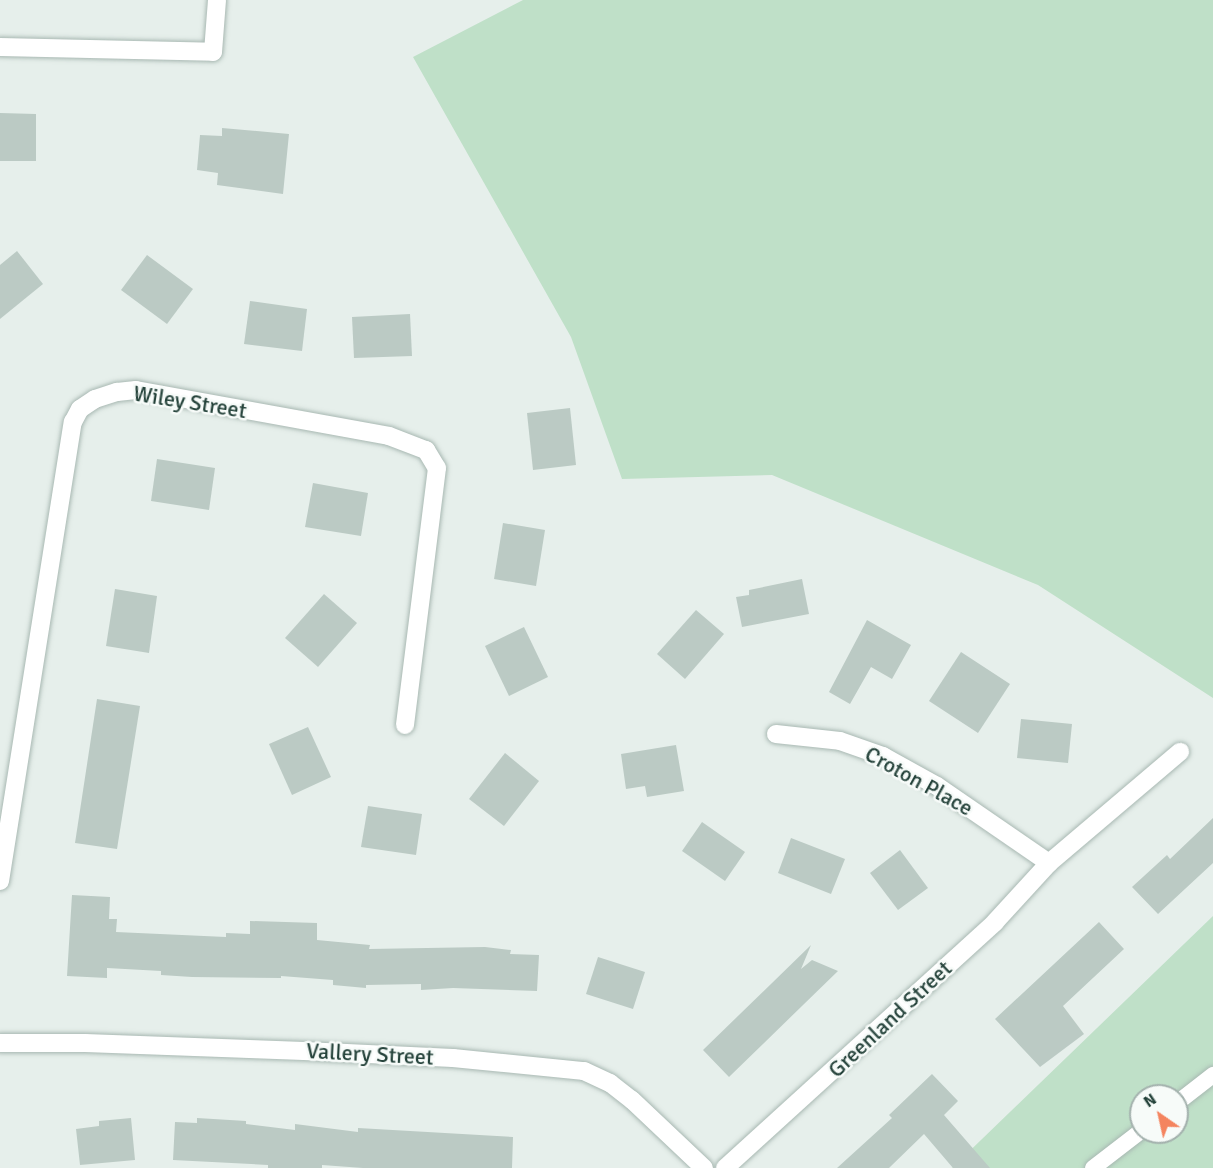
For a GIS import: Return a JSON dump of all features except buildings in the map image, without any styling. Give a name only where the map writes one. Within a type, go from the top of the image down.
[{"type":"street","points":[[0,47],[213,52],[216,5]]},
{"type":"street","name":"Wiley Street","points":[[0,881],[72,422],[80,409],[95,399],[117,392],[136,390],[389,436],[426,450],[437,468],[405,725]]},
{"type":"street","name":"Croton Place","points":[[776,734],[840,741],[883,756],[937,786],[1049,863]]},
{"type":"street","name":"Greenland Street","points":[[725,1168],[995,922],[1049,863],[1180,752]]},
{"type":"street","name":"Vallery Street","points":[[0,1043],[84,1043],[304,1050],[453,1058],[584,1071],[610,1083],[632,1100],[704,1168]]},
{"type":"lane","points":[[1189,1094],[1213,1075]]},
{"type":"lane","points":[[1093,1168],[1129,1140]]},
{"type":"green space","points":[[523,0],[1213,0],[1213,698],[1038,585],[772,475],[622,479],[571,337],[413,57]]},
{"type":"green space","points":[[1213,916],[1213,1168],[952,1168]]}]
